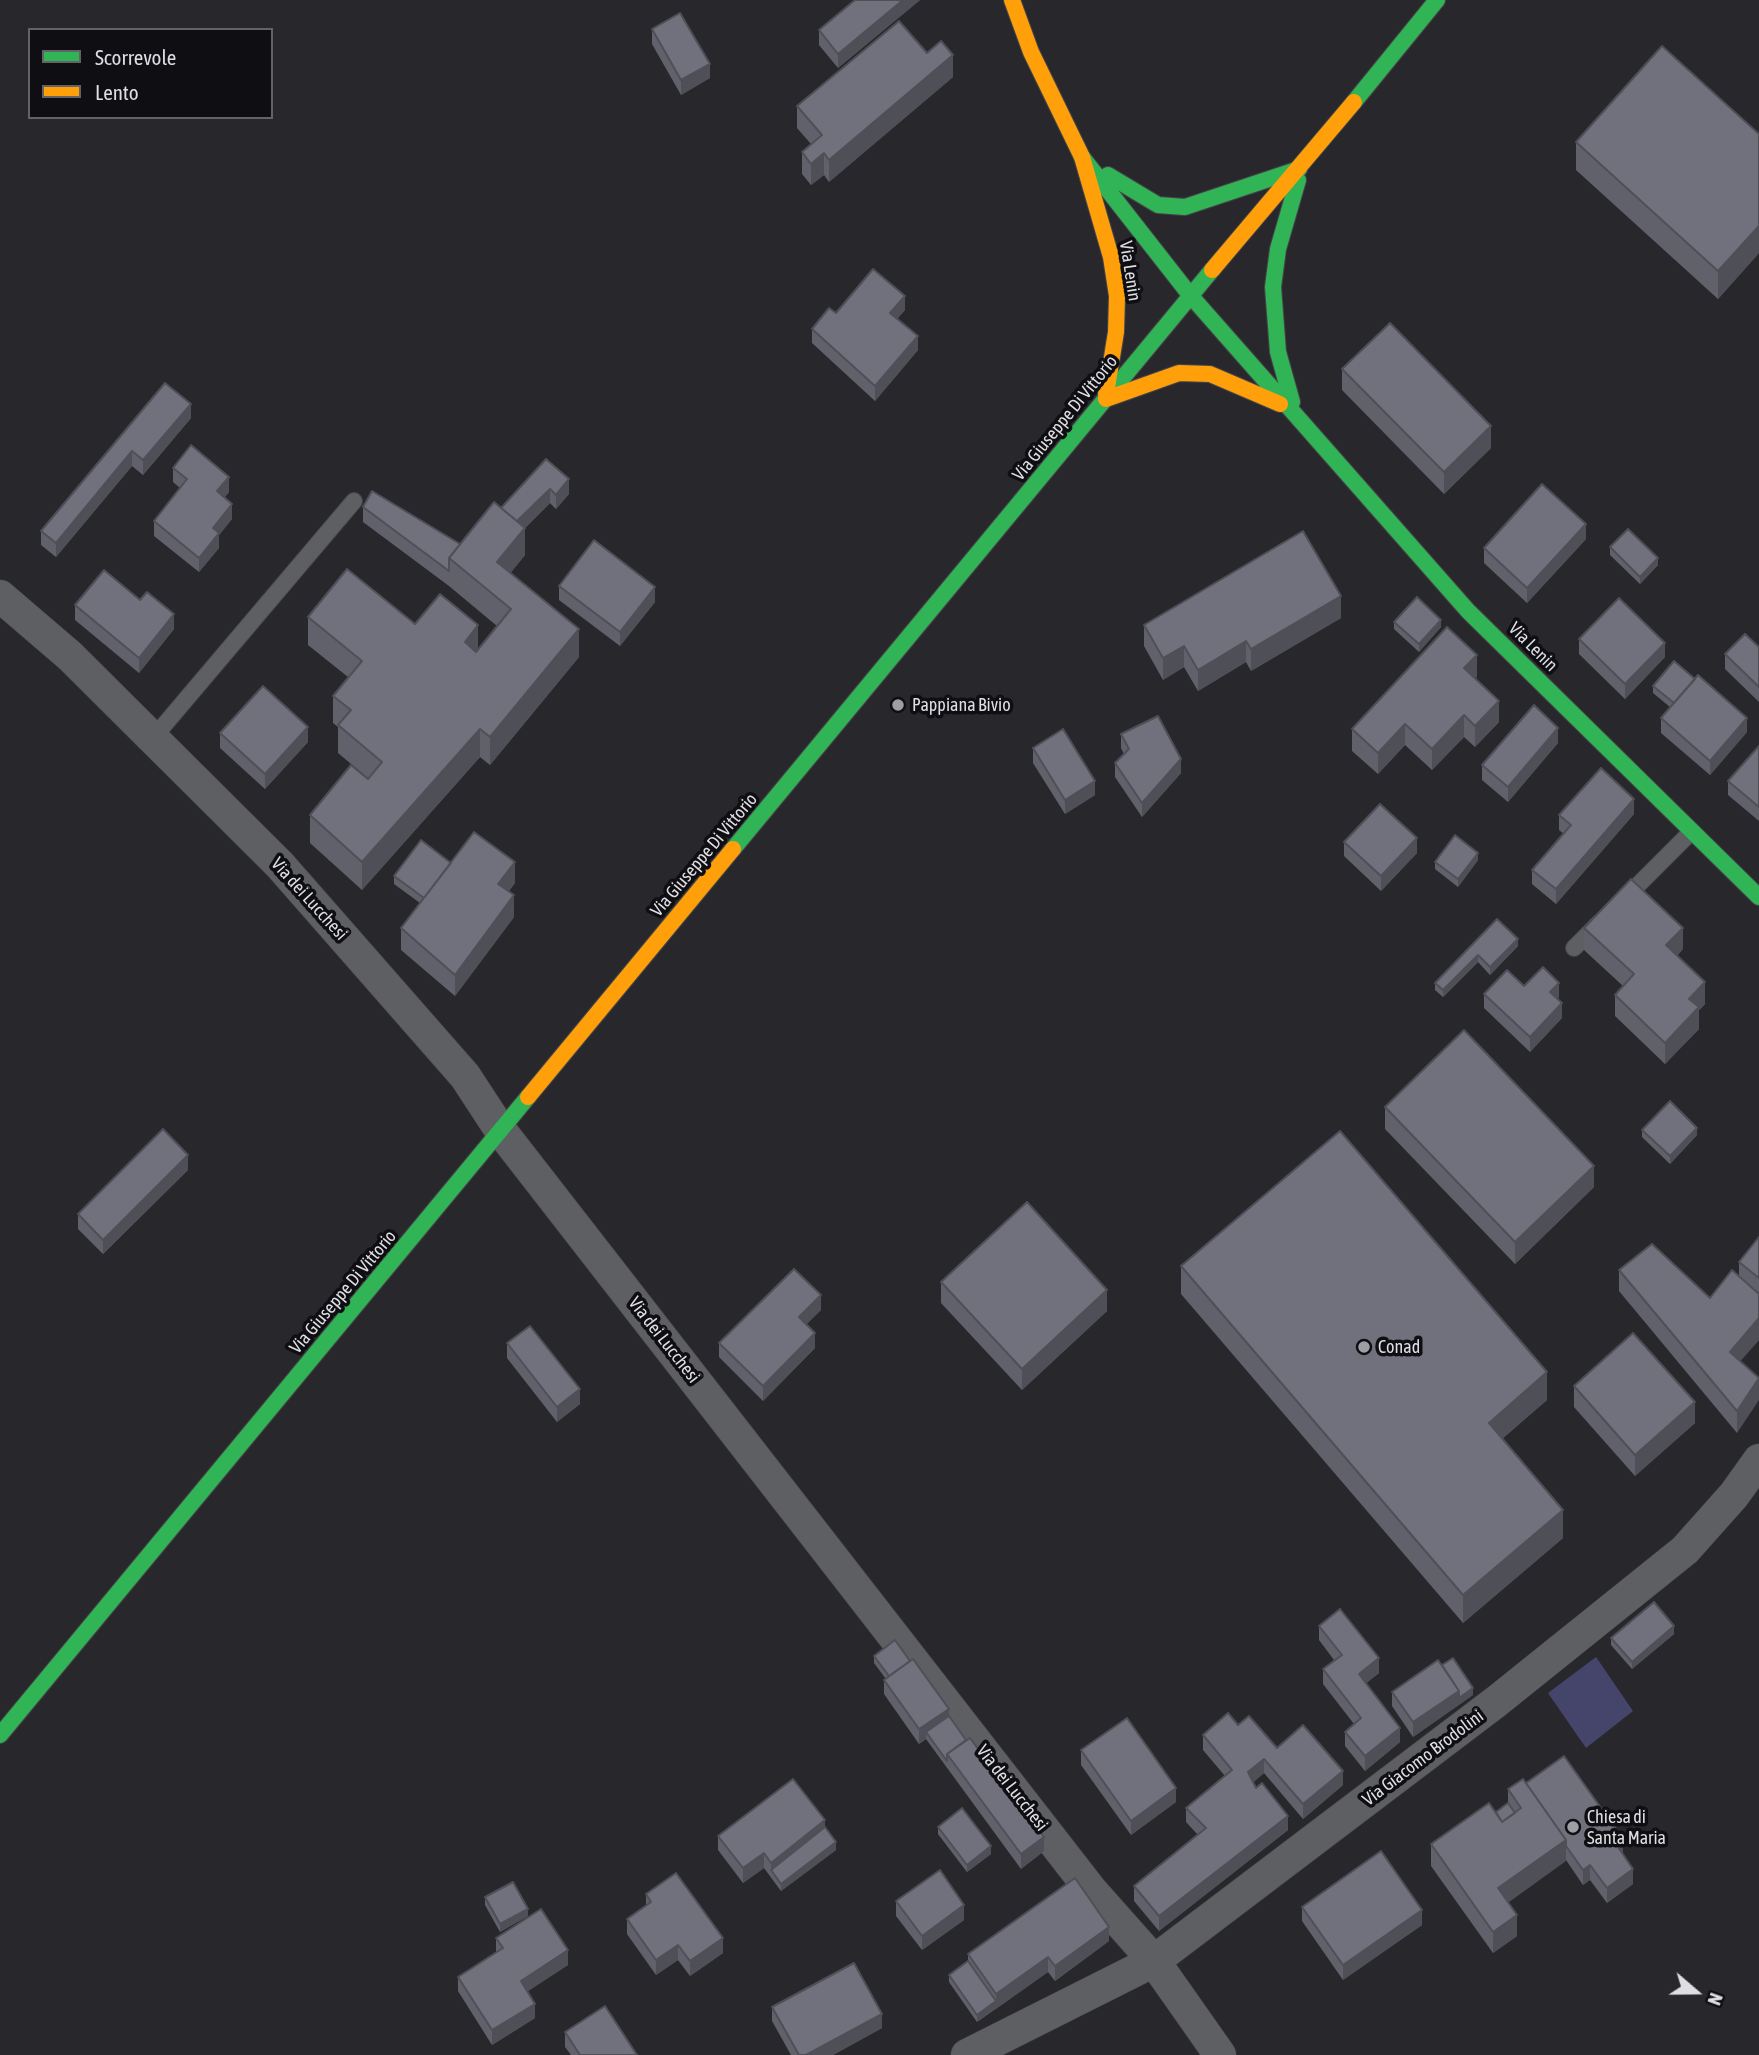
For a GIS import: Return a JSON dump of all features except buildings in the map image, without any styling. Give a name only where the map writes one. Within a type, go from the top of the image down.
[{"type":"main road","name":"Via Lenin","points":[[1012,0],[1031,52],[1082,157],[1111,257],[1117,296],[1113,360],[1104,400]]},
{"type":"main road","name":"Via Giuseppe Di Vittorio","points":[[0,1735],[1190,295],[1301,168],[1437,0]]},
{"type":"main road","name":"Via Lenin","points":[[1082,157],[1133,193],[1158,205],[1185,207],[1301,168]]},
{"type":"main road","name":"Via Lenin","points":[[1082,157],[1190,295],[1468,611],[1759,897]]},
{"type":"main road","name":"Via Lenin","points":[[1294,411],[1278,352],[1273,287],[1278,249],[1301,168]]},
{"type":"main road","name":"Via Lenin","points":[[1104,400],[1180,373],[1209,374],[1244,386],[1294,411]]},
{"type":"street","name":"Via dei Lucchesi","points":[[0,596],[71,656],[280,865],[465,1076],[501,1132],[1091,1890],[1154,1961]]},
{"type":"street","name":"Via Giacomo Brodolini","points":[[967,2055],[1154,1961],[1497,1701],[1685,1550],[1734,1495],[1759,1460]]},
{"type":"street","points":[[1154,1961],[1220,2055]]},
{"type":"lane","points":[[154,737],[354,501]]},
{"type":"lane","points":[[1574,948],[1691,832]]},
{"type":"shaded area","points":[[1596,1657],[1633,1711],[1586,1748],[1548,1693]]},
{"type":"traffic: fast","points":[[1354,102],[1437,0]]},
{"type":"traffic: fast","points":[[1082,157],[1190,295],[1468,611],[1759,897]]},
{"type":"traffic: fast","points":[[1108,175],[1158,205],[1185,207],[1299,169]]},
{"type":"traffic: fast","points":[[1292,402],[1278,352],[1273,287],[1278,249],[1298,180]]},
{"type":"traffic: fast","points":[[733,849],[1212,270]]},
{"type":"traffic: fast","points":[[0,1735],[528,1097]]},
{"type":"traffic: slow","points":[[1012,0],[1031,52],[1082,157],[1111,257],[1117,296],[1116,332],[1106,394]]},
{"type":"traffic: slow","points":[[1212,270],[1354,102]]},
{"type":"traffic: slow","points":[[1106,399],[1179,373],[1210,374],[1280,404]]},
{"type":"traffic: slow","points":[[528,1097],[733,849]]},
{"type":"place","name":"Pappiana Bivio","points":[[898,705]]},
{"type":"place","name":"Conad","points":[[1364,1347]]},
{"type":"place","name":"Chiesa di Santa Maria","points":[[1573,1827]]}]
